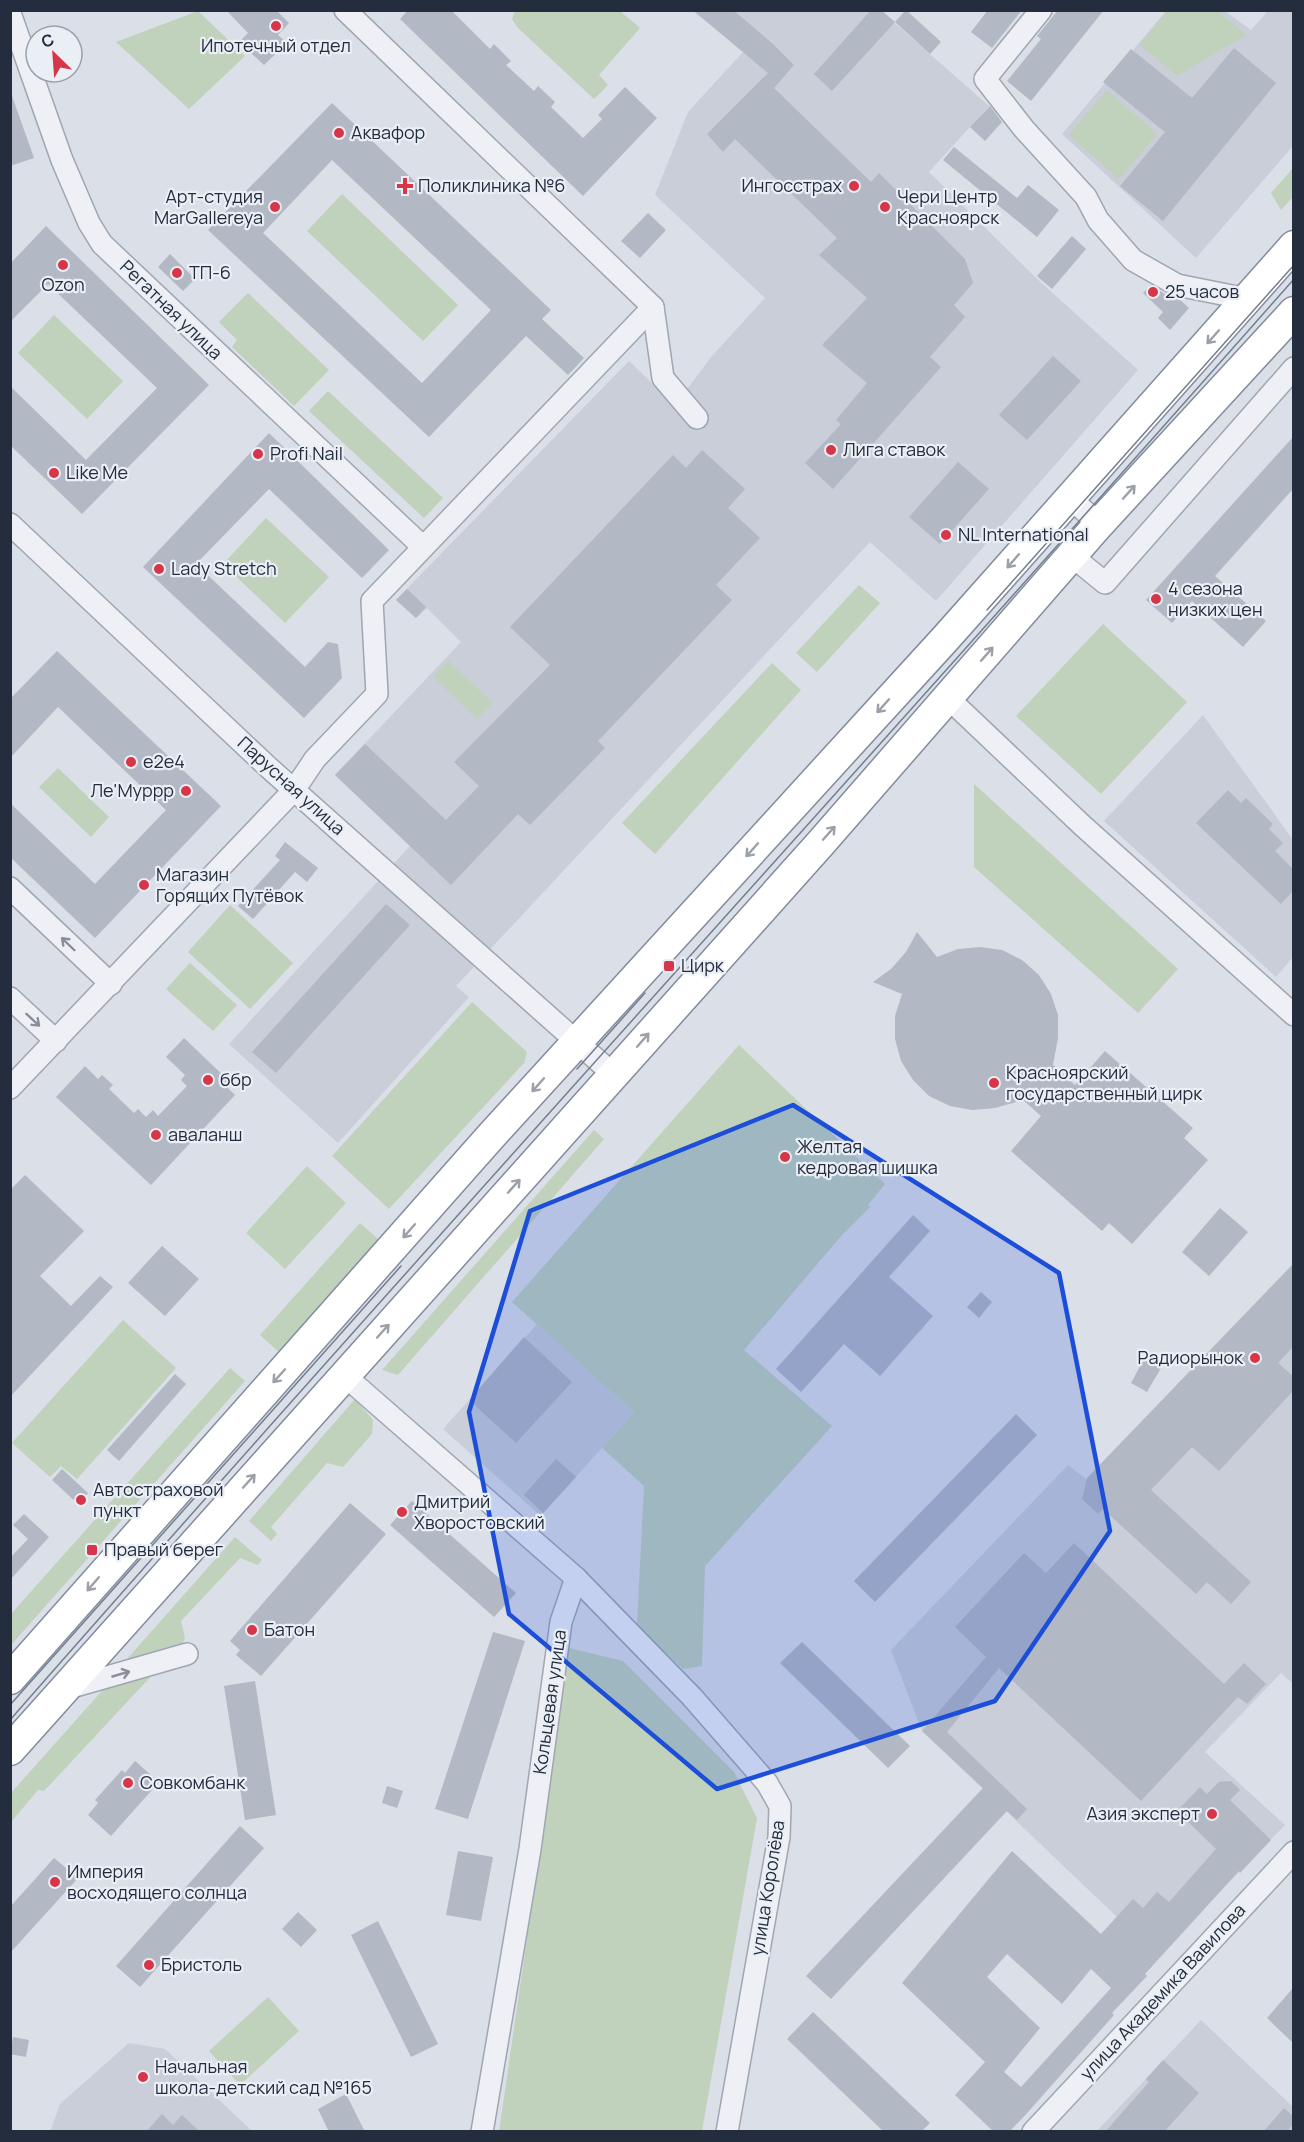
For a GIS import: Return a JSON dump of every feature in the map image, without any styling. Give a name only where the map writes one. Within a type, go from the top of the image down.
[{"type":"highway","points":[[10,1680],[132,1539],[577,1041],[945,639],[1293,246]]},
{"type":"highway","points":[[10,1750],[948,698],[1099,524],[1293,312]]},
{"type":"street","points":[[1041,10],[985,79],[1024,129],[1086,197],[1098,220],[1133,260],[1177,285],[1247,299]]},
{"type":"street","name":"Регатная улица","points":[[10,13],[62,160],[89,223],[102,244],[423,547]]},
{"type":"street","points":[[357,15],[653,307],[663,378],[697,418]]},
{"type":"street","points":[[10,1088],[294,790],[315,759],[377,694],[372,601],[653,307]]},
{"type":"street","points":[[1072,556],[1105,583],[1293,368]]},
{"type":"street","points":[[1069,497],[1099,524]]},
{"type":"street","name":"Парусная улица","points":[[10,525],[294,790],[613,1074]]},
{"type":"street","points":[[948,698],[1075,819],[1293,1015]]},
{"type":"street","points":[[10,888],[111,984]]},
{"type":"street","points":[[10,998],[56,1041]]},
{"type":"street","points":[[344,1375],[576,1578]]},
{"type":"street","name":"Кольцевая улица","points":[[482,2132],[530,1849],[561,1622],[576,1578]]},
{"type":"street","name":"улица Королёва","points":[[576,1578],[692,1697],[767,1783],[780,1806],[779,1837],[727,2132]]},
{"type":"street","points":[[64,1689],[187,1654]]},
{"type":"street","name":"улица Академика Вавилова","points":[[1034,2132],[1293,1852]]},
{"type":"highlighted area","points":[[793,1105],[1059,1273],[1110,1531],[995,1701],[717,1789],[509,1614],[469,1412],[530,1211]]},
{"type":"shaded area","points":[[693,11],[881,11],[989,106],[929,172],[1035,277],[1138,370],[936,601],[870,542],[456,986],[469,997],[338,1143],[229,1044],[410,846],[335,775],[461,642],[427,608],[416,618],[396,600],[629,361],[675,405],[712,356],[765,298],[655,195],[688,112],[743,52]]},
{"type":"shaded area","points":[[1166,11],[1225,11],[1251,30],[1268,11],[1293,11],[1293,146],[1196,258],[1062,134]]},
{"type":"shaded area","points":[[1203,715],[1293,840],[1293,957],[1276,977],[1104,821]]},
{"type":"shaded area","points":[[1293,1292],[1293,1684],[1281,1673],[1205,1752],[1285,1825],[1224,1887],[1117,1917],[922,1731],[891,1650],[1068,1465],[1104,1493]]},
{"type":"shaded area","points":[[537,1324],[634,1412],[541,1516],[443,1429]]},
{"type":"shaded area","points":[[1201,2020],[1293,2107],[1293,2131],[1096,2132]]},
{"type":"shaded area","name":"Начальная школа-детский сад №165","points":[[129,2043],[165,2049],[252,2131],[50,2132],[60,2104]]},
{"type":"green space","points":[[1168,10],[1218,11],[1246,35],[1177,76],[1140,44]]},
{"type":"green space","points":[[198,11],[245,56],[189,109],[116,42]]},
{"type":"green space","points":[[515,11],[620,11],[640,28],[599,75],[608,85],[594,99],[517,27],[512,19]]},
{"type":"green space","points":[[1107,90],[1157,134],[1119,179],[1069,135]]},
{"type":"green space","points":[[1293,168],[1293,197],[1281,210],[1271,193]]},
{"type":"green space","points":[[342,194],[458,305],[423,341],[307,231]]},
{"type":"green space","points":[[248,293],[329,370],[294,406],[232,347],[237,340],[219,322]]},
{"type":"green space","points":[[54,315],[123,381],[87,419],[18,353]]},
{"type":"green space","points":[[328,391],[443,498],[424,518],[309,411]]},
{"type":"green space","points":[[266,518],[329,577],[285,623],[223,564]]},
{"type":"green space","points":[[859,585],[880,603],[817,672],[796,653]]},
{"type":"green space","points":[[1103,624],[1187,702],[1101,794],[1016,716]]},
{"type":"green space","points":[[448,661],[493,703],[477,719],[433,676]]},
{"type":"green space","points":[[772,663],[801,690],[655,854],[622,823]]},
{"type":"green space","points":[[58,768],[109,817],[91,837],[39,787]]},
{"type":"green space","points":[[974,784],[1178,969],[1138,1013],[974,867]]},
{"type":"green space","points":[[230,905],[293,963],[250,1009],[188,952]]},
{"type":"green space","points":[[190,963],[237,1005],[213,1031],[166,989]]},
{"type":"green space","points":[[472,1002],[527,1052],[524,1063],[389,1209],[332,1156]]},
{"type":"green space","points":[[739,1045],[885,1184],[868,1205],[870,1207],[842,1235],[744,1350],[832,1426],[705,1566],[702,1666],[683,1669],[637,1625],[644,1486],[602,1448],[634,1412],[512,1302]]},
{"type":"green space","points":[[594,1130],[604,1139],[398,1375],[382,1370]]},
{"type":"green space","points":[[307,1166],[346,1203],[285,1269],[246,1233]]},
{"type":"green space","points":[[360,1223],[379,1240],[279,1352],[260,1335]]},
{"type":"green space","points":[[123,1320],[176,1368],[77,1479],[61,1466],[50,1477],[12,1443]]},
{"type":"green space","points":[[230,1368],[245,1381],[11,1645],[11,1614]]},
{"type":"green space","points":[[355,1399],[373,1420],[372,1434],[343,1467],[327,1463],[271,1527],[277,1534],[271,1541],[249,1521]]},
{"type":"green space","points":[[235,1537],[262,1560],[258,1565],[240,1558],[181,1621],[185,1638],[183,1643],[127,1659]]},
{"type":"green space","points":[[569,1648],[623,1661],[734,1772],[757,1818],[702,2131],[499,2132]]},
{"type":"green space","points":[[155,1672],[44,1791],[38,1790],[11,1822],[11,1793],[109,1683]]},
{"type":"green space","points":[[268,1997],[299,2031],[240,2085],[209,2051]]},
{"type":"building","points":[[226,10],[276,10],[289,23],[278,35],[287,43],[264,65],[239,42],[248,33]]},
{"type":"building","points":[[408,10],[451,10],[490,49],[494,44],[511,61],[506,65],[534,91],[538,86],[555,102],[551,107],[583,138],[602,119],[598,115],[625,87],[657,118],[583,196],[400,19]]},
{"type":"building","points":[[693,10],[733,10],[773,44],[794,65],[774,88],[871,182],[879,173],[965,259],[973,283],[954,305],[965,317],[930,357],[941,367],[833,489],[805,463],[841,424],[836,420],[867,383],[822,345],[867,298],[819,255],[837,238],[735,139],[723,152],[707,134],[768,73]]},
{"type":"building","points":[[871,10],[881,10],[895,22],[832,91],[814,74]]},
{"type":"building","points":[[906,10],[941,42],[930,54],[895,22]]},
{"type":"building","points":[[988,10],[1022,10],[992,48],[971,32]]},
{"type":"building","points":[[1058,10],[1104,10],[1031,101],[1007,81],[1041,39],[1037,36]]},
{"type":"building","points":[[1234,48],[1276,83],[1163,221],[1120,186],[1165,132],[1103,82],[1131,49],[1192,98]]},
{"type":"building","points":[[12,96],[34,158],[10,166],[10,97]]},
{"type":"building","points":[[332,103],[551,310],[542,319],[584,358],[568,375],[526,336],[429,437],[208,230]],"holes":[[[332,160],[491,310],[422,383],[263,233]]]},
{"type":"building","points":[[990,106],[1002,122],[985,141],[970,127]]},
{"type":"building","points":[[954,147],[1017,198],[1028,185],[1059,210],[1037,237],[943,160]]},
{"type":"building","points":[[648,213],[666,230],[640,258],[621,241]]},
{"type":"building","points":[[46,226],[209,385],[82,514],[10,445],[10,386],[86,460],[157,388],[48,284],[10,322],[10,264]]},
{"type":"building","points":[[1072,236],[1086,249],[1052,289],[1037,276]]},
{"type":"building","name":"ТП-6","points":[[170,254],[195,279],[183,291],[158,267]]},
{"type":"building","points":[[1151,285],[1174,300],[1178,298],[1189,308],[1170,330],[1158,318],[1163,312],[1143,293]]},
{"type":"building","points":[[1053,356],[1081,381],[1027,440],[999,415]]},
{"type":"building","points":[[269,433],[389,550],[362,578],[269,489],[196,564],[305,667],[328,642],[338,644],[342,678],[304,718],[143,567]]},
{"type":"building","points":[[1293,437],[1293,489],[1215,576],[1266,621],[1243,647],[1192,601],[1172,623],[1146,600]]},
{"type":"building","points":[[702,450],[745,489],[728,508],[760,538],[716,585],[732,600],[598,741],[605,748],[530,825],[518,814],[451,885],[335,775],[365,744],[446,820],[479,786],[454,762],[550,665],[510,627],[673,455],[686,468]]},
{"type":"building","points":[[958,462],[989,489],[940,544],[909,517]]},
{"type":"building","points":[[407,589],[426,607],[416,618],[396,600]]},
{"type":"building","points":[[57,651],[221,806],[95,938],[10,857],[10,803],[95,884],[166,810],[58,707],[10,758],[10,699]]},
{"type":"building","points":[[1228,790],[1241,803],[1246,798],[1273,824],[1269,829],[1283,843],[1275,851],[1293,869],[1293,891],[1281,904],[1196,823]]},
{"type":"building","points":[[285,842],[318,868],[307,882],[295,872],[253,919],[238,906],[280,860],[275,856]]},
{"type":"building","points":[[386,904],[410,925],[276,1073],[252,1052]]},
{"type":"building","name":"Красноярский государственный цирк","points":[[917,932],[937,957],[958,949],[980,947],[1002,950],[1022,960],[1039,975],[1051,994],[1058,1015],[1058,1038],[1053,1065],[1075,1085],[1105,1051],[1193,1128],[1184,1138],[1208,1160],[1132,1244],[1109,1223],[1102,1231],[1011,1151],[1041,1116],[1023,1100],[995,1108],[972,1110],[950,1106],[929,1096],[913,1080],[901,1061],[895,1039],[895,1016],[902,994],[873,982],[891,969],[906,952]]},
{"type":"building","points":[[184,1038],[228,1080],[224,1084],[235,1095],[151,1185],[56,1097],[85,1066],[98,1079],[102,1075],[113,1085],[109,1089],[134,1113],[138,1109],[146,1117],[153,1110],[158,1116],[187,1086],[181,1080],[185,1075],[166,1057]]},
{"type":"building","points":[[25,1175],[84,1231],[40,1276],[71,1306],[100,1276],[113,1287],[10,1397],[10,1190]]},
{"type":"building","points":[[1220,1208],[1248,1232],[1209,1276],[1182,1252]]},
{"type":"building","points":[[913,1215],[930,1231],[889,1277],[933,1316],[880,1376],[844,1344],[801,1392],[776,1369]]},
{"type":"building","points":[[162,1246],[199,1279],[165,1316],[128,1283]]},
{"type":"building","points":[[1293,1264],[1293,1347],[1278,1363],[1293,1376],[1293,1391],[1219,1471],[1192,1447],[1151,1490],[1251,1582],[1231,1604],[1207,1582],[1196,1594],[1103,1509],[1098,1514],[1082,1499],[1087,1478]]},
{"type":"building","points":[[981,1292],[992,1302],[979,1318],[967,1307]]},
{"type":"building","points":[[524,1337],[572,1382],[516,1443],[469,1400]]},
{"type":"building","points":[[1144,1359],[1161,1368],[1147,1392],[1131,1383]]},
{"type":"building","points":[[175,1374],[186,1384],[119,1461],[107,1450]]},
{"type":"building","points":[[1016,1414],[1037,1435],[875,1602],[854,1581]]},
{"type":"building","points":[[556,1459],[576,1477],[543,1513],[524,1495]]},
{"type":"building","points":[[62,1469],[88,1493],[78,1504],[52,1480]]},
{"type":"building","points":[[412,1501],[516,1593],[494,1617],[390,1525]]},
{"type":"building","points":[[350,1503],[386,1534],[261,1676],[236,1655],[240,1650],[230,1641]]},
{"type":"building","points":[[24,1514],[49,1537],[10,1580],[10,1558],[28,1539],[13,1525]]},
{"type":"building","points":[[1074,1543],[1224,1684],[1244,1663],[1266,1684],[1247,1704],[1238,1697],[1141,1801],[999,1668],[947,1732],[1027,1809],[1017,1820],[1007,1811],[831,1999],[806,1976],[983,1788],[922,1731],[986,1657],[955,1627],[1024,1553],[1046,1573]]},
{"type":"building","points":[[493,1632],[525,1641],[468,1819],[435,1809]]},
{"type":"building","points":[[802,1642],[910,1746],[888,1768],[780,1663]]},
{"type":"building","points":[[255,1681],[276,1815],[245,1820],[224,1686]]},
{"type":"building","points":[[135,1761],[159,1782],[111,1836],[88,1815],[98,1803],[95,1800],[122,1770],[125,1773]]},
{"type":"building","points":[[1231,1781],[1240,1790],[1230,1800],[1271,1840],[1240,1873],[1239,1871],[1145,1974],[1147,1976],[1112,2013],[1114,2015],[1028,2112],[1009,2132],[994,2132],[955,2095],[985,2062],[902,1983],[1012,1851],[1101,1934],[1133,1899],[1143,1908],[1157,1892],[1169,1902],[1216,1849],[1177,1811],[1200,1787],[1207,1794],[1219,1782]],"holes":[[[1007,1954],[1062,2004],[1091,1969],[1111,1988],[1021,2087],[1004,2072],[1040,2028],[987,1977]]]},
{"type":"building","points":[[387,1786],[403,1791],[397,1808],[382,1803]]},
{"type":"building","points":[[240,1826],[264,1848],[140,1987],[116,1966]]},
{"type":"building","points":[[458,1851],[493,1857],[481,1921],[446,1915]]},
{"type":"building","points":[[54,1858],[78,1878],[10,1953],[10,1907]]},
{"type":"building","points":[[298,1912],[317,1930],[301,1947],[282,1929]]},
{"type":"building","points":[[378,1921],[438,2044],[411,2057],[351,1935]]},
{"type":"building","points":[[1293,1988],[1293,2043],[1267,2018]]},
{"type":"building","points":[[813,2012],[930,2123],[921,2132],[884,2132],[787,2039]]},
{"type":"building","points":[[13,2037],[29,2040],[26,2057],[10,2054]]},
{"type":"building","points":[[1163,2060],[1199,2093],[1164,2132],[1105,2132],[1149,2082],[1146,2079]]},
{"type":"building","points":[[346,2094],[365,2132],[329,2132],[318,2109]]},
{"type":"building","points":[[1284,2108],[1293,2116],[1293,2124],[1287,2132],[1263,2132]]},
{"type":"building","points":[[162,2114],[173,2125],[182,2115],[200,2132],[146,2132]]},
{"type":"tram line","points":[[987,610],[1294,265]]},
{"type":"tram line","points":[[10,1720],[1294,279]]},
{"type":"tram line","points":[[577,1069],[645,993]]},
{"type":"tram line","points":[[10,1705],[401,1266]]},
{"type":"place","name":"Ипотечный отдел","points":[[276,26]]},
{"type":"place","name":"Аквафор","points":[[339,133]]},
{"type":"place","name":"Поликлиника №6","points":[[405,186]]},
{"type":"place","name":"Ингосстрах","points":[[854,186]]},
{"type":"place","name":"Арт-студия MarGallereya","points":[[275,207]]},
{"type":"place","name":"Чери Центр Красноярск","points":[[885,207]]},
{"type":"place","name":"Ozon","points":[[63,265]]},
{"type":"place","name":"ТП-6","points":[[177,273]]},
{"type":"place","name":"25 часов","points":[[1153,292]]},
{"type":"place","name":"Лига ставок","points":[[831,450]]},
{"type":"place","name":"Profi Nail","points":[[258,454]]},
{"type":"place","name":"Like Me","points":[[54,473]]},
{"type":"place","name":"NL International","points":[[946,535]]},
{"type":"place","name":"Lady Stretch","points":[[159,569]]},
{"type":"place","name":"4 сезона низких цен","points":[[1156,599]]},
{"type":"place","name":"е2е4","points":[[131,762]]},
{"type":"place","name":"Ле'Муррр","points":[[186,791]]},
{"type":"place","name":"Магазин Горящих Путёвок","points":[[144,885]]},
{"type":"place","name":"Цирк","points":[[669,966]]},
{"type":"place","name":"ббр","points":[[208,1080]]},
{"type":"place","name":"Красноярский государственный цирк","points":[[994,1083]]},
{"type":"place","name":"аваланш","points":[[156,1135]]},
{"type":"place","name":"Желтая кедровая шишка","points":[[785,1157]]},
{"type":"place","name":"Радиорынок","points":[[1255,1358]]},
{"type":"place","name":"Автостраховой пункт","points":[[81,1500]]},
{"type":"place","name":"Дмитрий Хворостовский","points":[[402,1512]]},
{"type":"place","name":"Правый берег","points":[[92,1550]]},
{"type":"place","name":"Батон","points":[[252,1630]]},
{"type":"place","name":"Совкомбанк","points":[[128,1783]]},
{"type":"place","name":"Азия эксперт","points":[[1212,1814]]},
{"type":"place","name":"Империя восходящего солнца","points":[[55,1882]]},
{"type":"place","name":"Бристоль","points":[[149,1965]]},
{"type":"place","name":"Начальная школа-детский сад №165","points":[[143,2077]]}]
